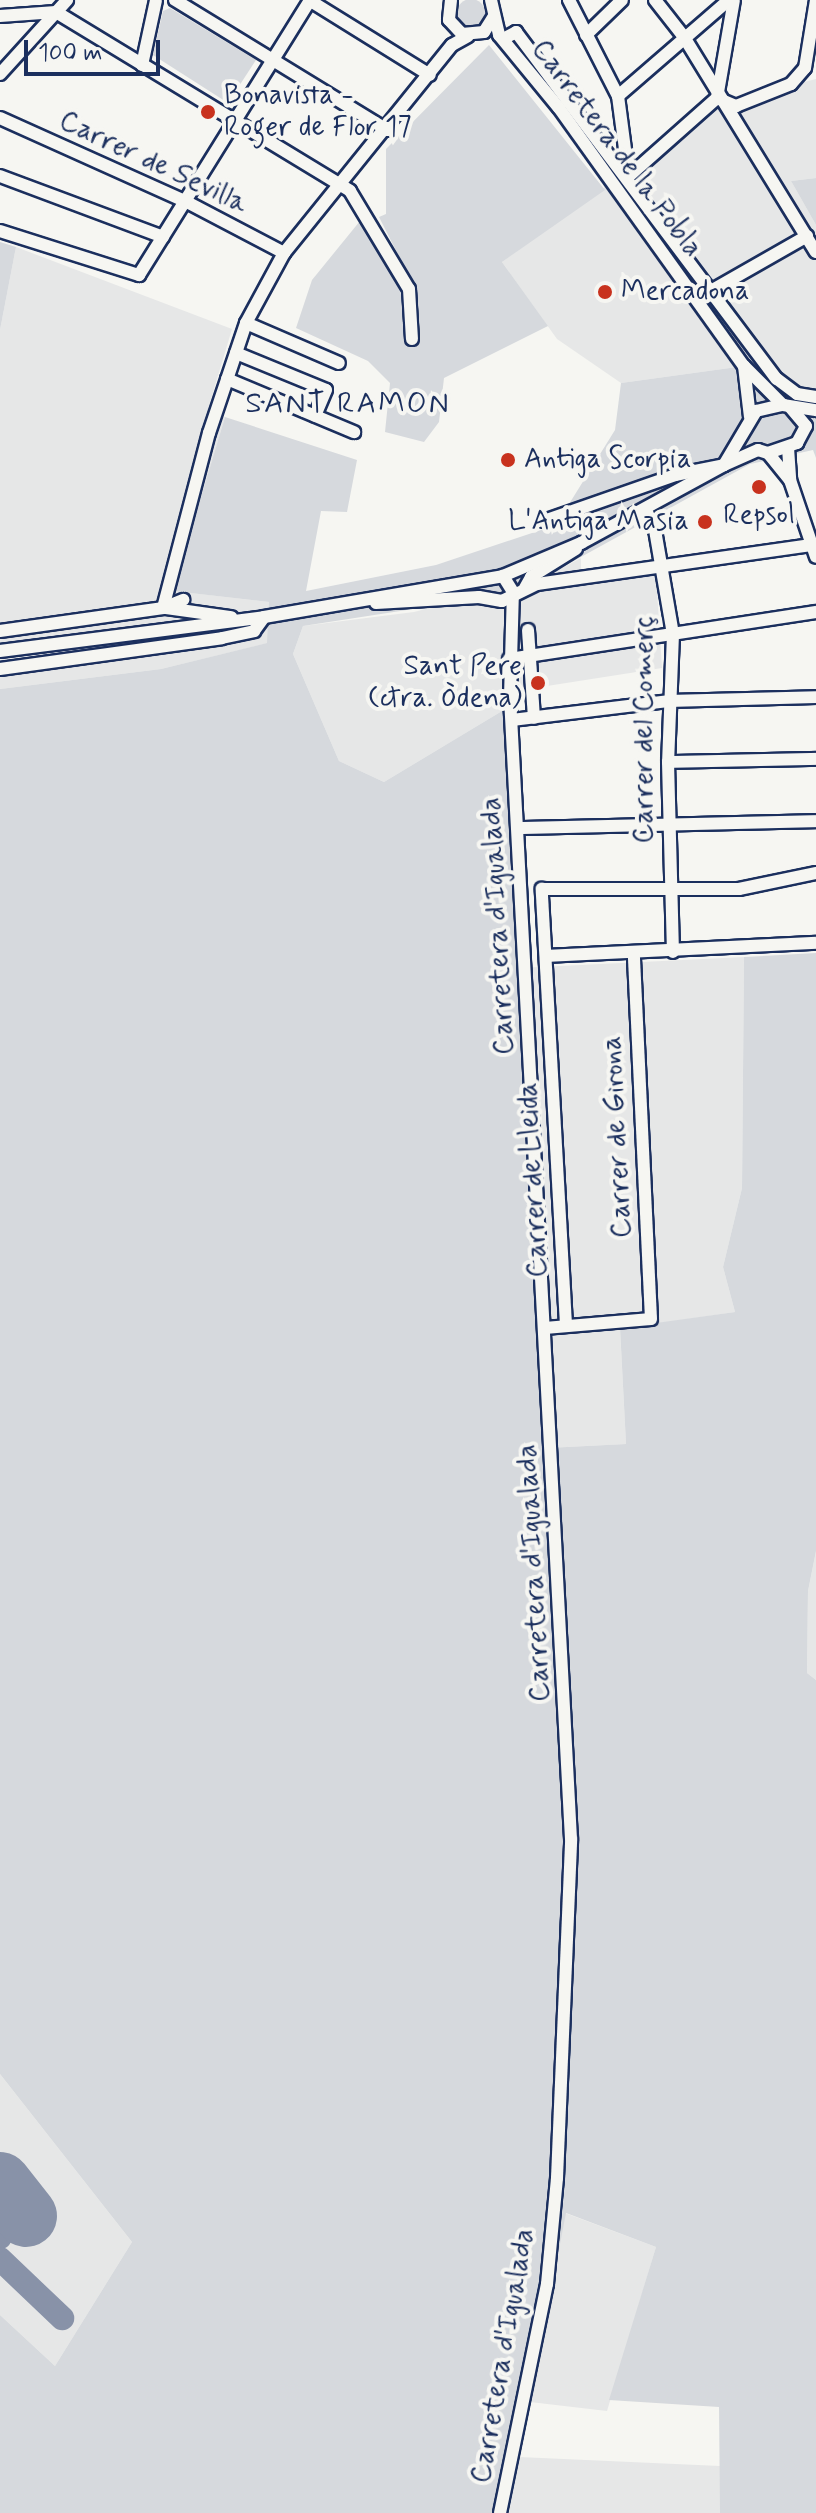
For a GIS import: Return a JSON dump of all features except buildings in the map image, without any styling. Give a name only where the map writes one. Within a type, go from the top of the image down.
[{"type":"street","points":[[0,74],[67,0]]},
{"type":"street","points":[[142,65],[156,0]]},
{"type":"street","points":[[175,0],[274,57],[387,130]]},
{"type":"street","points":[[0,231],[139,275],[309,0],[430,75]]},
{"type":"street","name":"Carretera de la Pobla","points":[[491,0],[503,39],[632,209],[744,366],[786,406],[811,423]]},
{"type":"street","points":[[569,0],[618,96],[631,179],[632,209]]},
{"type":"street","points":[[586,35],[622,0]]},
{"type":"street","points":[[655,0],[684,37],[717,98],[816,252]]},
{"type":"street","points":[[618,96],[731,0]]},
{"type":"street","points":[[631,179],[717,98],[731,0]]},
{"type":"street","points":[[717,98],[736,106],[791,84],[805,68],[816,0]]},
{"type":"street","points":[[447,3],[453,28],[452,45]]},
{"type":"street","points":[[0,16],[56,12],[350,191],[409,289],[412,339]]},
{"type":"street","points":[[163,608],[209,433],[246,323],[284,253],[342,186],[452,45],[474,35],[494,16]]},
{"type":"street","name":"Carretera de la Pobla","points":[[453,28],[503,39]]},
{"type":"street","points":[[503,39],[516,32],[631,179],[709,292],[786,387],[816,397]]},
{"type":"street","name":"Carrer de Sevilla","points":[[0,118],[185,201],[284,253]]},
{"type":"street","points":[[0,176],[163,237]]},
{"type":"street","points":[[709,292],[807,236]]},
{"type":"street","points":[[246,323],[339,363]]},
{"type":"street","points":[[734,350],[748,342]]},
{"type":"street","points":[[236,353],[326,390],[315,416]]},
{"type":"street","name":"Carretera de la Pobla","points":[[744,366],[750,417]]},
{"type":"street","points":[[227,379],[354,432]]},
{"type":"street","points":[[0,651],[264,617],[503,576],[581,543],[724,465],[746,433],[750,417],[786,406],[816,410]]},
{"type":"street","points":[[361,601],[395,605],[513,597],[575,579],[813,551],[790,480],[792,446],[811,423]]},
{"type":"street","points":[[746,433],[790,480]]},
{"type":"street","points":[[544,521],[675,475],[816,440]]},
{"type":"street","name":"Carrer del Comerç","points":[[646,510],[664,568],[673,634],[668,701],[673,952]]},
{"type":"street","points":[[513,597],[531,577],[566,559],[581,543]]},
{"type":"street","name":"Carretera d'Igualada","points":[[500,2513],[547,2284],[557,2178],[571,1839],[509,659],[513,597],[503,576]]},
{"type":"street","points":[[0,631],[163,608],[183,600]]},
{"type":"street","points":[[163,608],[245,619]]},
{"type":"street","points":[[509,659],[816,612]]},
{"type":"street","points":[[0,669],[222,638],[254,631],[264,617]]},
{"type":"street","points":[[528,630],[534,718]]},
{"type":"street","points":[[512,720],[668,701],[816,697]]},
{"type":"street","points":[[668,762],[816,759]]},
{"type":"street","points":[[518,828],[816,821]]},
{"type":"street","points":[[671,889],[739,889],[816,873]]},
{"type":"street","name":"Carrer de Lleida","points":[[566,1325],[542,889],[671,889]]},
{"type":"street","points":[[546,956],[816,943]]},
{"type":"street","name":"Carrer de Girona","points":[[566,1325],[651,1319],[634,954]]},
{"type":"street","points":[[545,1328],[566,1325]]},
{"type":"shaded area","points":[[471,-1],[481,3],[485,13],[481,23],[471,27],[461,23],[457,13],[461,3]]},
{"type":"shaded area","points":[[170,8],[256,60],[228,103],[153,55],[163,11]]},
{"type":"shaded area","points":[[489,45],[605,190],[502,262],[548,326],[444,378],[439,422],[424,442],[385,432],[390,383],[368,361],[296,328],[312,280],[360,221],[389,265],[406,306],[406,337],[417,343],[419,315],[412,282],[379,217],[386,214],[386,149]]},
{"type":"shaded area","points":[[816,79],[816,178],[791,181],[816,225],[816,398],[788,396],[737,367],[621,383],[557,339],[502,262],[720,103]]},
{"type":"shaded area","points":[[816,178],[816,225],[791,181]]},
{"type":"shaded area","points":[[0,242],[16,247],[0,330]]},
{"type":"shaded area","points":[[16,247],[232,329],[208,409],[225,417],[174,591],[269,602],[268,643],[161,669],[0,689],[0,330]]},
{"type":"shaded area","points":[[737,367],[788,396],[816,398],[816,458],[813,450],[750,464],[541,579],[491,597],[303,626],[293,654],[339,761],[384,782],[507,708],[547,1448],[626,1444],[620,1328],[735,1312],[723,1267],[742,1188],[744,957],[816,953],[816,1551],[808,1591],[807,1673],[816,1680],[816,2513],[720,2513],[719,2407],[609,2400],[656,2247],[566,2213],[508,2513],[0,2513],[0,2315],[55,2366],[132,2242],[0,2074],[0,689],[161,669],[267,643],[269,602],[173,591],[225,417],[357,460],[347,512],[321,511],[306,591],[436,565],[556,525],[615,430],[621,383]]},
{"type":"shaded area","points":[[581,558],[581,582],[656,574],[662,668],[515,691],[507,708],[384,782],[339,761],[293,654],[303,626],[414,612],[541,579]]},
{"type":"shaded area","points":[[744,957],[742,1188],[723,1267],[735,1312],[620,1329],[626,1444],[547,1448],[519,968]]},
{"type":"shaded area","points":[[816,1551],[816,1680],[807,1673],[808,1591]]},
{"type":"shaded area","points":[[0,2074],[132,2242],[55,2366],[0,2315]]},
{"type":"shaded area","points":[[565,2213],[656,2247],[607,2411],[530,2402]]},
{"type":"shaded area","points":[[519,2457],[720,2466],[720,2513],[509,2513]]},
{"type":"taxiway","points":[[0,2237],[17,2205]]},
{"type":"taxiway","points":[[0,2259],[62,2318]]},
{"type":"runway","points":[[0,2183],[26,2216]]},
{"type":"place","name":"Bonavista - Roger de Flor 17","points":[[208,112]]},
{"type":"place","name":"Mercadona","points":[[605,292]]},
{"type":"place","name":"Antiga Scorpia","points":[[508,460]]},
{"type":"place","name":"Repsol","points":[[759,487]]},
{"type":"place","name":"L'Antiga Masia","points":[[705,522]]},
{"type":"place","name":"Sant Pere (ctra. Òdena)","points":[[538,683]]},
{"type":"district","name":"SANT RAMON","points":[[348,404]]}]
